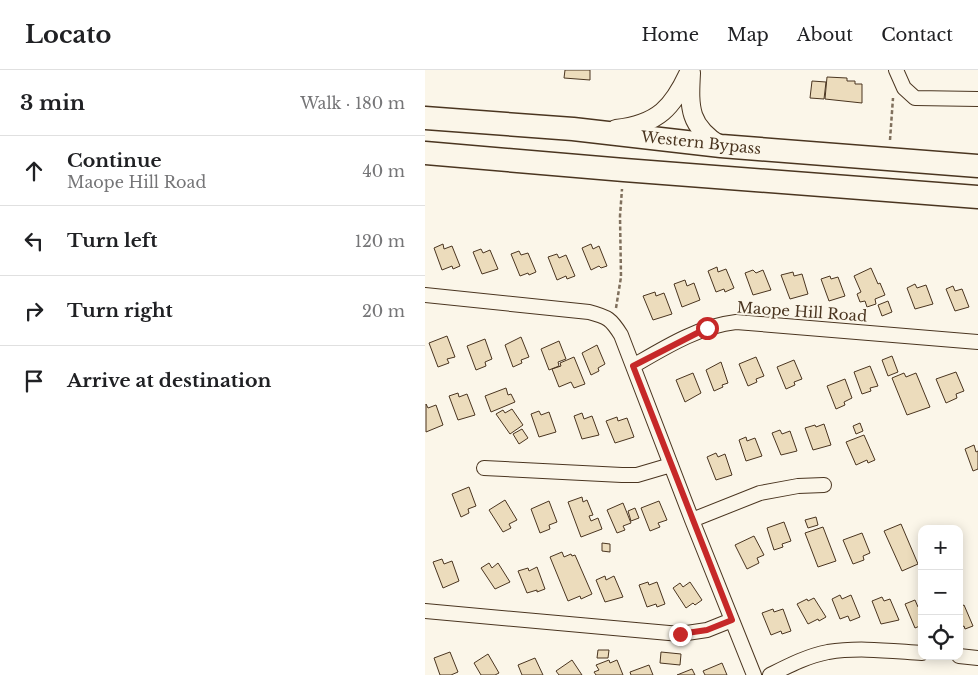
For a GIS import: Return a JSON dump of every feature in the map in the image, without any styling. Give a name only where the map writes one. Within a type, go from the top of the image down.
[{"type":"highway","name":"Western Bypass","points":[[425,118],[573,129],[721,146],[978,166]]},
{"type":"highway","name":"Western Bypass","points":[[425,153],[978,197]]},
{"type":"street","points":[[573,129],[607,129],[631,127],[645,123],[657,116],[675,99],[690,70]]},
{"type":"street","points":[[690,70],[691,107],[697,126],[705,136],[721,146]]},
{"type":"street","points":[[896,70],[904,88],[915,98],[978,99]]},
{"type":"street","points":[[425,295],[589,312],[606,316],[613,322],[633,366],[754,675]]},
{"type":"street","name":"Maope Hill Road","points":[[633,366],[707,328],[736,322],[978,342]]},
{"type":"street","points":[[484,468],[637,475],[671,465]]},
{"type":"street","points":[[692,520],[767,491],[798,486],[824,485]]},
{"type":"street","points":[[425,611],[680,634],[707,630],[732,620]]},
{"type":"street","points":[[770,675],[792,664],[827,652],[850,650],[918,654]]},
{"type":"street","points":[[963,656],[978,658]]},
{"type":"path","points":[[891,138],[892,114]]},
{"type":"path","points":[[613,322],[621,277],[621,198]]},
{"type":"building","points":[[565,70],[590,70],[590,80],[564,78]]},
{"type":"building","points":[[827,77],[847,78],[847,81],[855,81],[855,84],[862,84],[862,103],[825,99]]},
{"type":"building","points":[[812,81],[826,82],[824,99],[810,98]]},
{"type":"building","points":[[443,244],[444,249],[452,246],[460,266],[453,269],[452,266],[442,270],[434,248]]},
{"type":"building","points":[[591,244],[593,249],[599,246],[607,266],[601,268],[599,266],[591,270],[582,248]]},
{"type":"building","points":[[481,249],[483,253],[490,250],[498,269],[482,274],[473,252]]},
{"type":"building","points":[[519,251],[521,255],[528,253],[536,272],[520,276],[511,254]]},
{"type":"building","points":[[557,254],[559,258],[566,255],[575,276],[567,279],[566,276],[557,280],[548,257]]},
{"type":"building","points":[[717,267],[718,272],[726,269],[734,288],[725,292],[724,289],[716,292],[708,271]]},
{"type":"building","points":[[871,268],[885,295],[875,299],[876,304],[867,307],[865,301],[860,302],[857,294],[861,292],[854,276]]},
{"type":"building","points":[[753,270],[756,273],[763,270],[771,290],[753,295],[745,273]]},
{"type":"building","points":[[793,272],[794,276],[802,274],[808,294],[790,299],[781,275]]},
{"type":"building","points":[[830,276],[831,279],[838,277],[845,296],[829,301],[821,279]]},
{"type":"building","points":[[685,280],[687,286],[694,283],[700,300],[682,307],[674,284]]},
{"type":"building","points":[[915,284],[917,288],[926,285],[933,304],[915,309],[907,288]]},
{"type":"building","points":[[953,286],[955,291],[962,289],[969,307],[955,311],[946,289]]},
{"type":"building","points":[[655,292],[656,296],[664,293],[672,314],[653,320],[643,296]]},
{"type":"building","points":[[888,301],[892,312],[882,316],[878,305]]},
{"type":"building","points":[[447,336],[455,357],[447,359],[449,363],[438,367],[429,343]]},
{"type":"building","points":[[521,337],[529,357],[521,360],[522,363],[513,367],[505,345]]},
{"type":"building","points":[[485,339],[492,359],[485,362],[486,366],[476,370],[467,346]]},
{"type":"building","points":[[559,341],[566,359],[558,362],[559,366],[549,370],[541,349]]},
{"type":"building","points":[[597,345],[605,364],[598,368],[599,371],[591,375],[582,353]]},
{"type":"building","points":[[892,356],[898,372],[888,376],[882,360]]},
{"type":"building","points":[[574,357],[585,384],[574,388],[571,382],[559,387],[552,369],[561,366],[560,363]]},
{"type":"building","points":[[756,357],[764,376],[756,379],[757,382],[748,386],[739,364]]},
{"type":"building","points":[[794,360],[802,379],[794,382],[795,385],[786,389],[777,367]]},
{"type":"building","points":[[721,362],[728,383],[714,391],[706,370]]},
{"type":"building","points":[[870,366],[878,386],[870,388],[871,391],[862,394],[854,372]]},
{"type":"building","points":[[956,372],[964,391],[956,394],[957,398],[946,403],[936,379]]},
{"type":"building","points":[[693,373],[701,393],[685,402],[676,380]]},
{"type":"building","points":[[904,373],[906,377],[916,373],[930,407],[907,415],[892,378]]},
{"type":"building","points":[[845,379],[852,398],[844,402],[845,405],[836,409],[827,386]]},
{"type":"building","points":[[506,388],[508,395],[511,394],[515,402],[491,412],[485,396]]},
{"type":"building","points":[[458,393],[459,397],[467,394],[475,415],[458,420],[449,396]]},
{"type":"building","points":[[426,404],[428,408],[436,405],[443,425],[426,432]]},
{"type":"building","points":[[512,409],[523,425],[510,434],[496,414],[503,410],[505,413]]},
{"type":"building","points":[[539,411],[541,415],[549,412],[556,432],[539,437],[531,414]]},
{"type":"building","points":[[582,413],[584,419],[592,416],[599,435],[582,439],[574,416]]},
{"type":"building","points":[[617,417],[618,421],[627,418],[634,437],[615,443],[606,421]]},
{"type":"building","points":[[860,423],[863,431],[856,434],[853,426]]},
{"type":"building","points":[[824,424],[831,445],[813,450],[805,428]]},
{"type":"building","points":[[522,429],[528,438],[519,444],[513,434]]},
{"type":"building","points":[[780,430],[782,434],[790,431],[797,451],[781,455],[772,433]]},
{"type":"building","points":[[864,435],[875,460],[868,463],[867,460],[856,465],[846,442]]},
{"type":"building","points":[[746,437],[747,441],[755,438],[762,456],[746,461],[739,440]]},
{"type":"building","points":[[974,445],[976,452],[978,451],[978,469],[973,471],[965,449]]},
{"type":"building","points":[[716,453],[718,457],[725,454],[732,475],[716,480],[707,457]]},
{"type":"building","points":[[469,487],[476,506],[468,509],[469,513],[461,517],[452,494]]},
{"type":"building","points":[[582,497],[583,502],[587,500],[593,515],[589,516],[591,521],[598,518],[602,529],[581,537],[568,502]]},
{"type":"building","points":[[505,500],[517,520],[509,524],[511,528],[503,532],[489,510]]},
{"type":"building","points":[[549,501],[557,522],[549,525],[550,529],[540,533],[531,509]]},
{"type":"building","points":[[659,501],[667,520],[658,523],[660,527],[650,531],[641,508]]},
{"type":"building","points":[[623,503],[631,523],[623,526],[625,530],[617,533],[607,510]]},
{"type":"building","points":[[635,508],[639,518],[631,521],[628,511]]},
{"type":"building","points":[[816,517],[818,525],[808,528],[805,520]]},
{"type":"building","points":[[784,522],[791,541],[782,544],[783,547],[774,550],[767,528]]},
{"type":"building","points":[[901,524],[918,564],[902,571],[884,531]]},
{"type":"building","points":[[823,527],[836,561],[818,567],[805,533]]},
{"type":"building","points":[[862,533],[870,553],[863,556],[864,560],[853,564],[843,540]]},
{"type":"building","points":[[754,536],[764,555],[757,558],[759,563],[747,569],[735,545]]},
{"type":"building","points":[[602,543],[610,544],[610,552],[602,551]]},
{"type":"building","points":[[562,552],[564,557],[571,554],[572,556],[575,555],[592,594],[581,599],[580,596],[568,601],[550,557]]},
{"type":"building","points":[[442,559],[444,564],[452,561],[459,581],[443,588],[433,562]]},
{"type":"building","points":[[489,563],[492,568],[498,563],[510,582],[495,589],[481,568]]},
{"type":"building","points":[[537,567],[545,589],[527,593],[518,571],[528,568],[529,571]]},
{"type":"building","points":[[605,576],[606,580],[614,576],[623,597],[605,602],[596,580]]},
{"type":"building","points":[[648,582],[649,585],[657,582],[665,604],[657,607],[656,604],[647,607],[639,585]]},
{"type":"building","points":[[690,582],[702,600],[686,608],[673,588],[680,583],[683,587]]},
{"type":"building","points":[[840,595],[842,599],[851,595],[860,617],[850,621],[848,616],[840,619],[832,599]]},
{"type":"building","points":[[882,597],[884,601],[890,599],[899,620],[881,624],[872,601]]},
{"type":"building","points":[[814,598],[826,617],[808,624],[797,604]]},
{"type":"building","points":[[915,600],[918,607],[918,627],[915,628],[905,604]]},
{"type":"building","points":[[963,605],[973,626],[965,629],[963,626]]},
{"type":"building","points":[[773,609],[774,612],[783,609],[791,631],[782,634],[781,631],[771,635],[762,613]]},
{"type":"building","points":[[598,650],[609,650],[608,658],[597,658]]},
{"type":"building","points":[[450,652],[458,672],[451,675],[440,675],[434,658]]},
{"type":"building","points":[[661,652],[681,654],[680,665],[660,663]]},
{"type":"building","points":[[488,654],[499,673],[495,675],[481,675],[474,663]]},
{"type":"building","points":[[535,658],[543,675],[522,675],[518,665]]},
{"type":"building","points":[[572,660],[582,675],[559,675],[556,671]]},
{"type":"building","points":[[609,660],[610,663],[617,660],[623,675],[596,675],[594,672],[599,670],[596,665]]},
{"type":"building","points":[[722,663],[727,675],[705,675],[703,671]]},
{"type":"building","points":[[649,665],[653,675],[631,675],[630,672]]},
{"type":"building","points":[[692,669],[695,675],[677,675]]},
{"type":"route","points":[[680,634],[707,630],[732,620],[633,366],[707,328]]}]
